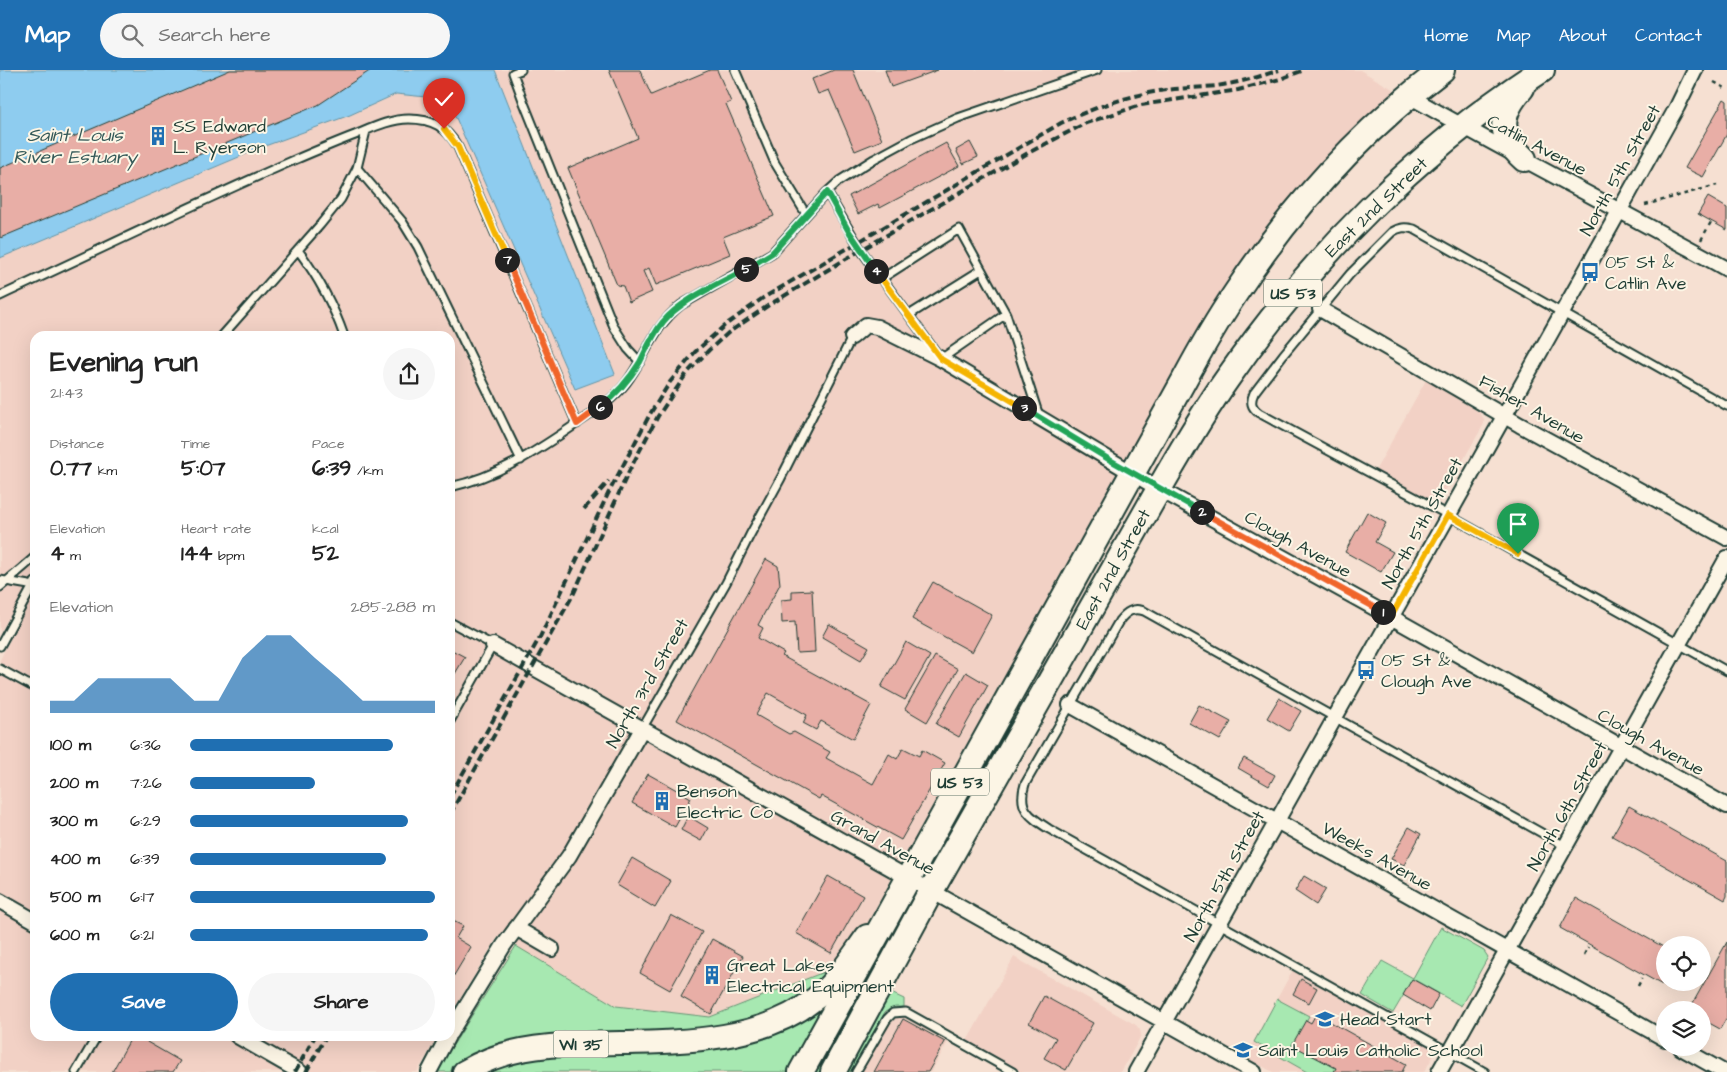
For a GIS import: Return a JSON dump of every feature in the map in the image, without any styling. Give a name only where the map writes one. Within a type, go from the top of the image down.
[{"type":"highway","name":"East 2nd Street","points":[[801,1072],[1215,325],[1236,292],[1273,240],[1321,181],[1409,96],[1442,70]]},
{"type":"highway","name":"East 2nd Street","points":[[833,1072],[931,891],[1159,489],[1192,432],[1227,379],[1288,298],[1319,261],[1379,200],[1462,126],[1539,72]]},
{"type":"highway","points":[[1524,159],[1509,142],[1505,134],[1504,118],[1517,94],[1539,72]]},
{"type":"main road","name":"WI 35","points":[[464,1072],[484,1061],[517,1050],[565,1044],[684,1040],[747,1031],[770,1024],[800,1009],[827,988],[841,972],[904,884]]},
{"type":"street","name":"North 5th Street","points":[[1136,1072],[1620,210],[1677,107],[1695,70]]},
{"type":"street","name":"Catlin Avenue","points":[[1409,96],[1727,269]]},
{"type":"street","name":"Fisher Avenue","points":[[1320,309],[1504,416],[1727,538]]},
{"type":"street","name":"Clough Avenue","points":[[852,337],[866,325],[877,327],[941,359],[1159,489],[1727,806]]},
{"type":"street","name":"North 6th Street","points":[[1439,1072],[1727,558]]},
{"type":"street","name":"Grand Avenue","points":[[493,645],[642,729],[904,884],[931,891],[1254,1072]]},
{"type":"street","name":"Weeks Avenue","points":[[1070,705],[1656,1034]]},
{"type":"street","name":"North 3rd Street","points":[[455,1025],[496,957],[569,856],[642,729]]},
{"type":"street","points":[[0,901],[30,918]]},
{"type":"street","points":[[516,928],[552,949]]},
{"type":"street","points":[[245,1041],[300,1072]]},
{"type":"street","name":"North 3rd Street","points":[[429,1072],[446,1041]]},
{"type":"street","points":[[1695,1056],[1724,1072]]},
{"type":"lane","points":[[521,70],[513,74],[614,326],[628,349],[640,362]]},
{"type":"lane","points":[[735,70],[754,118],[775,162],[806,214]]},
{"type":"lane","points":[[455,485],[498,472],[521,460],[577,424],[611,399],[626,383],[640,362],[652,337],[671,313],[681,305],[772,253],[806,214],[839,181],[874,159],[932,129],[996,104],[1097,70]]},
{"type":"lane","points":[[0,296],[219,193],[388,122],[410,119],[433,122],[450,134],[458,147],[577,424]]},
{"type":"lane","points":[[226,331],[330,214],[341,199],[357,168],[366,131]]},
{"type":"lane","points":[[357,168],[402,221],[414,241],[521,460]]},
{"type":"lane","points":[[827,192],[861,250],[941,359],[1006,314]]},
{"type":"lane","points":[[1727,406],[1414,229],[1406,227],[1398,228],[1381,241],[1350,274],[1254,393],[1251,404],[1254,409],[1727,671]]},
{"type":"lane","points":[[881,278],[959,229],[1006,314],[1040,418]]},
{"type":"lane","points":[[298,250],[322,285],[342,331]]},
{"type":"lane","points":[[909,315],[981,270]]},
{"type":"lane","name":"North 3rd Street","points":[[642,729],[726,583],[852,337]]},
{"type":"lane","points":[[0,587],[3,581],[30,562]]},
{"type":"lane","points":[[3,581],[30,584]]},
{"type":"lane","points":[[0,646],[30,592]]},
{"type":"lane","points":[[1485,1072],[1049,829],[1028,814],[1022,800],[1025,784],[1119,621],[1125,613],[1137,608],[1565,846]]},
{"type":"lane","points":[[455,625],[493,645],[455,712]]},
{"type":"lane","points":[[0,669],[30,685]]},
{"type":"lane","points":[[856,1072],[887,1019],[894,1013],[906,1012],[1013,1072]]},
{"type":"lane","points":[[76,1072],[94,1041]]},
{"type":"path","points":[[1714,82],[1727,89]]},
{"type":"path","points":[[1645,205],[1717,185]]},
{"type":"path","points":[[1701,240],[1711,222]]},
{"type":"path","points":[[1584,955],[1588,947]]},
{"type":"path","points":[[1638,986],[1642,978]]},
{"type":"shaded area","points":[[495,70],[1360,70],[1396,91],[1362,121],[1324,159],[1281,210],[1229,280],[1198,330],[1092,518],[855,945],[839,966],[710,1017],[616,1006],[498,936],[455,1007],[455,331],[30,331],[30,1041],[435,1041],[417,1072],[0,1072],[0,660],[20,619],[11,614],[0,632],[0,258],[265,146],[350,115],[396,94],[436,98],[456,118],[575,389],[615,374]]},
{"type":"shaded area","points":[[1426,380],[1480,413],[1484,419],[1484,424],[1437,505],[1375,471]]},
{"type":"shaded area","points":[[1014,957],[1136,1025],[1141,1035],[1121,1072],[1021,1072],[967,1041]]},
{"type":"shaded area","name":"Head Start","points":[[1294,968],[1437,1050],[1424,1072],[1273,1072],[1245,1057]]},
{"type":"shaded area","points":[[902,1016],[948,1042],[931,1072],[861,1072],[892,1019]]},
{"type":"green space","points":[[907,902],[909,904],[906,914],[824,1072],[807,1072]]},
{"type":"green space","points":[[1441,927],[1484,951],[1488,957],[1461,1006],[1413,979],[1393,1013],[1362,995],[1382,961],[1413,978]]},
{"type":"green space","points":[[516,946],[616,1006],[710,1017],[839,966],[811,993],[738,1026],[470,1059],[449,1072],[436,1072]]},
{"type":"green space","points":[[889,992],[904,999],[904,1007],[895,1007],[885,1012],[850,1072],[842,1072]]},
{"type":"green space","points":[[1277,999],[1309,1016],[1293,1045],[1336,1068],[1334,1072],[1307,1072],[1254,1042]]},
{"type":"green space","points":[[823,1011],[788,1072],[485,1072],[527,1058],[725,1048],[752,1042],[775,1034]]},
{"type":"water","name":"Saint Louis River Estuary","points":[[0,70],[495,70],[615,374],[575,389],[456,118],[436,98],[396,94],[350,115],[265,146],[0,258]]},
{"type":"building","name":"SS Edward L. Ryerson","points":[[230,70],[371,70],[318,105],[0,238],[0,168]]},
{"type":"building","points":[[609,70],[640,70],[651,95],[710,70],[717,70],[731,102],[726,104],[774,216],[723,237],[730,254],[656,285],[649,268],[643,271],[652,292],[629,302],[623,286],[617,285],[568,168],[638,138]]},
{"type":"building","points":[[834,70],[853,70],[882,140],[855,151],[829,90],[818,94],[812,79]]},
{"type":"building","points":[[885,70],[938,70],[891,87]]},
{"type":"building","points":[[1724,99],[1727,101],[1727,134],[1703,177],[1685,168]]},
{"type":"building","points":[[970,142],[978,157],[963,164],[956,150]]},
{"type":"building","points":[[946,143],[959,166],[880,208],[878,204],[858,214],[849,196]]},
{"type":"building","points":[[1708,197],[1727,208],[1727,230],[1698,214]]},
{"type":"building","points":[[1367,512],[1386,523],[1375,542],[1393,552],[1381,572],[1345,552]]},
{"type":"building","points":[[766,559],[778,566],[780,584],[758,625],[763,628],[758,638],[784,653],[782,656],[871,705],[853,739],[821,721],[816,730],[803,723],[807,715],[768,693],[756,715],[789,734],[794,732],[830,752],[826,758],[873,784],[889,754],[897,759],[903,748],[919,756],[922,750],[945,763],[901,840],[821,796],[819,799],[677,720]]},
{"type":"building","points":[[933,582],[992,615],[972,652],[912,619]]},
{"type":"building","points":[[812,590],[815,652],[797,653],[795,622],[782,623],[781,600],[792,599],[792,591]]},
{"type":"building","points":[[829,624],[869,647],[861,660],[822,637]]},
{"type":"building","points":[[906,642],[930,656],[905,700],[881,687]]},
{"type":"building","points":[[455,652],[465,657],[455,674]]},
{"type":"building","points":[[935,656],[958,669],[927,722],[905,709]]},
{"type":"building","points":[[966,672],[988,685],[959,737],[936,724]]},
{"type":"building","points":[[1279,698],[1301,711],[1289,731],[1267,718]]},
{"type":"building","points":[[1199,705],[1231,722],[1220,740],[1189,723]]},
{"type":"building","points":[[1244,758],[1275,775],[1269,786],[1238,768]]},
{"type":"building","name":"Benson Electric Co","points":[[648,774],[691,798],[675,827],[632,803]]},
{"type":"building","points":[[1629,806],[1727,861],[1727,896],[1725,900],[1612,836]]},
{"type":"building","points":[[688,816],[708,828],[701,841],[681,830]]},
{"type":"building","points":[[1409,827],[1421,834],[1404,865],[1391,859]]},
{"type":"building","points":[[632,858],[671,881],[655,908],[617,885]]},
{"type":"building","points":[[828,876],[863,896],[831,953],[796,933]]},
{"type":"building","points":[[1304,876],[1326,889],[1316,905],[1295,891]]},
{"type":"building","points":[[1576,898],[1656,943],[1656,982],[1560,928]]},
{"type":"building","points":[[671,915],[702,932],[670,990],[640,973]]},
{"type":"building","points":[[455,922],[463,926],[456,938],[471,947],[455,974]]},
{"type":"building","name":"Great Lakes Electrical Equipment","points":[[712,939],[743,956],[711,1014],[681,997]]},
{"type":"building","points":[[1727,942],[1727,1017],[1720,1029],[1711,1024],[1711,1001],[1694,1001],[1700,991],[1711,991],[1711,971]]},
{"type":"building","points":[[1301,979],[1317,988],[1309,1003],[1293,994]]},
{"type":"building","points":[[1412,979],[1439,994],[1430,1011],[1403,995]]},
{"type":"building","points":[[1044,996],[1093,1023],[1066,1070],[1044,1058],[1056,1038],[1029,1023]]},
{"type":"building","name":"Head Start","points":[[1316,1014],[1406,1064],[1402,1072],[1334,1072],[1336,1068],[1292,1045],[1306,1020],[1311,1023]]},
{"type":"building","points":[[903,1019],[945,1042],[928,1072],[874,1072]]},
{"type":"building","points":[[129,1041],[147,1041],[180,1061],[173,1072],[112,1072]]},
{"type":"railway","points":[[455,787],[540,637],[608,494],[650,414],[670,382],[695,352],[724,326],[763,298],[1061,123],[1133,96],[1166,90],[1224,85],[1279,70]]},
{"type":"railway","points":[[455,805],[574,593],[628,473],[658,416],[687,373],[728,333],[769,305],[861,250],[1028,153],[1086,123],[1141,105],[1238,90],[1280,79],[1304,70]]},
{"type":"railway","points":[[584,509],[609,481]]},
{"type":"railway","points":[[295,1072],[312,1041]]},
{"type":"railway","points":[[306,1072],[323,1041]]},
{"type":"place","name":"SS Edward L. Ryerson","points":[[158,136]]},
{"type":"place","name":"05 St & Catlin Ave","points":[[1590,272]]},
{"type":"place","name":"05 St & Clough Ave","points":[[1366,670]]},
{"type":"place","name":"Benson Electric Co","points":[[662,801]]},
{"type":"place","name":"Great Lakes Electrical Equipment","points":[[712,975]]},
{"type":"place","name":"Head Start","points":[[1325,1019]]},
{"type":"place","name":"Saint Louis Catholic School","points":[[1243,1050]]},
{"type":"route","points":[[444,129],[450,134],[458,147],[577,424],[611,399],[626,383],[640,362],[652,337],[671,313],[681,305],[772,253],[827,192],[861,250],[941,359],[1159,489],[1391,617],[1448,515],[1518,554]]}]
